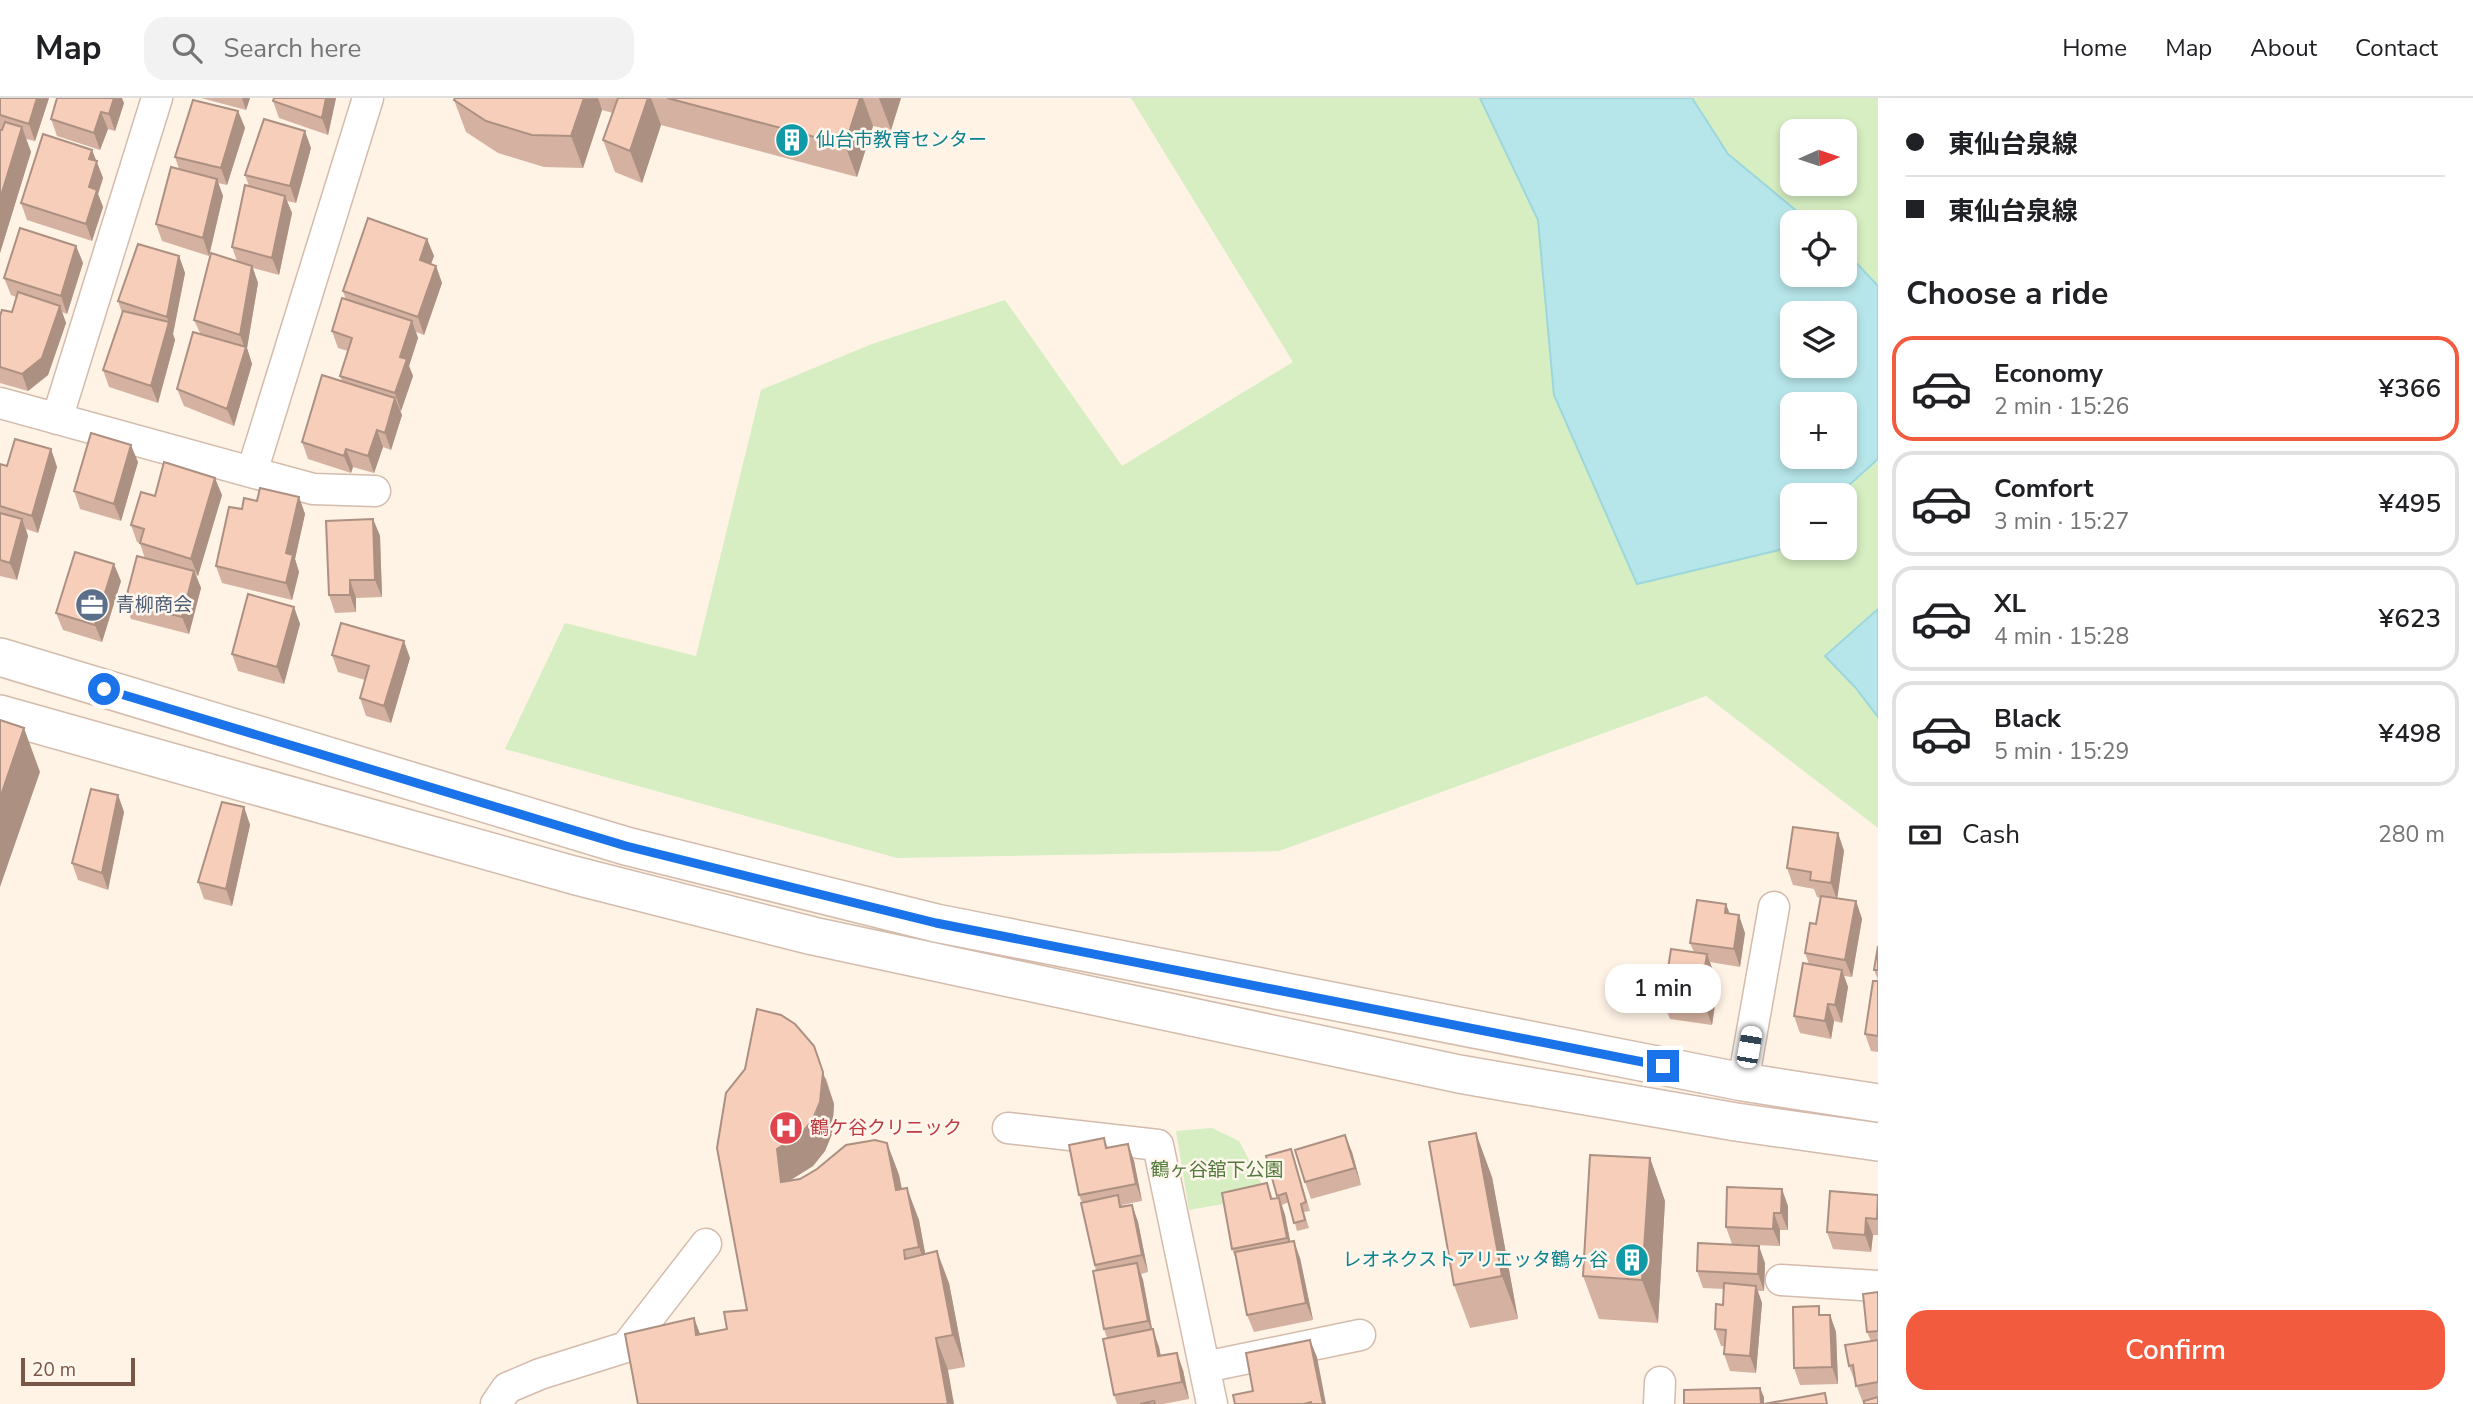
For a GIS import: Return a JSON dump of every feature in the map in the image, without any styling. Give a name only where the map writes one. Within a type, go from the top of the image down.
[{"type":"street","points":[[57,419],[157,98]]},
{"type":"street","points":[[253,472],[368,98]]},
{"type":"street","points":[[0,403],[313,489],[375,491]]},
{"type":"street","points":[[0,657],[626,846],[936,923],[1743,1082],[1878,1103]]},
{"type":"street","points":[[0,714],[573,875],[813,936],[1459,1074],[1736,1122],[1878,1142]]},
{"type":"street","points":[[1743,1082],[1774,907]]},
{"type":"street","points":[[1009,1128],[1158,1145],[1212,1404]]},
{"type":"street","points":[[496,1404],[507,1388],[540,1374],[626,1347],[706,1244]]},
{"type":"street","points":[[1781,1280],[1878,1286]]},
{"type":"street","points":[[1205,1367],[1360,1335]]},
{"type":"green space","points":[[1131,98],[1878,98],[1878,828],[1706,696],[1279,851],[897,858],[505,749],[565,623],[696,656],[761,390],[872,344],[1005,300],[1122,466],[1293,362]]},
{"type":"green space","name":"鶴ヶ谷舘下公園","points":[[1212,1128],[1239,1141],[1268,1196],[1189,1210],[1176,1131]]},
{"type":"water","points":[[1480,98],[1692,98],[1728,154],[1796,210],[1780,210],[1780,287],[1857,287],[1857,264],[1878,286],[1878,459],[1851,483],[1780,483],[1779,550],[1637,584],[1554,395],[1538,220]]},
{"type":"water","points":[[1878,609],[1878,717],[1855,687],[1825,656]]},
{"type":"building","points":[[0,98],[37,98],[29,124],[0,115]]},
{"type":"building","points":[[57,98],[114,98],[109,114],[101,112],[94,133],[51,119]]},
{"type":"building","points":[[274,98],[326,98],[322,118],[273,101]]},
{"type":"building","points":[[584,98],[571,136],[532,135],[486,121],[454,100]]},
{"type":"building","points":[[618,98],[648,98],[630,151],[603,140]]},
{"type":"building","points":[[667,98],[860,98],[845,145]]},
{"type":"building","points":[[193,100],[238,111],[221,168],[175,157]]},
{"type":"building","points":[[264,119],[305,131],[290,186],[245,175]]},
{"type":"building","points":[[5,122],[22,127],[0,199],[0,130]]},
{"type":"building","points":[[43,134],[92,150],[89,159],[97,161],[89,187],[97,190],[86,224],[21,203]]},
{"type":"building","points":[[171,167],[217,179],[203,238],[156,224]]},
{"type":"building","points":[[245,185],[285,196],[272,258],[232,247]]},
{"type":"building","points":[[368,218],[427,239],[420,260],[436,266],[418,317],[343,291]]},
{"type":"building","points":[[20,228],[76,246],[61,296],[4,278]]},
{"type":"building","points":[[138,244],[179,256],[167,317],[118,301]]},
{"type":"building","points":[[211,253],[252,266],[240,335],[194,320]]},
{"type":"building","points":[[18,292],[60,306],[42,358],[22,374],[0,367],[0,316],[2,310],[12,312]]},
{"type":"building","points":[[342,298],[412,321],[400,357],[407,359],[395,393],[340,376],[352,338],[332,331]]},
{"type":"building","points":[[123,311],[169,322],[151,386],[103,370]]},
{"type":"building","points":[[193,332],[246,347],[227,409],[177,389]]},
{"type":"building","points":[[322,375],[395,398],[385,433],[377,430],[368,456],[346,449],[344,456],[302,442]]},
{"type":"building","points":[[91,433],[131,445],[114,504],[74,491]]},
{"type":"building","points":[[15,439],[51,449],[32,516],[0,506],[0,464],[7,466]]},
{"type":"building","points":[[164,462],[215,478],[191,559],[140,543],[144,529],[131,525],[141,492],[155,496]]},
{"type":"building","points":[[260,488],[299,497],[286,553],[293,555],[286,583],[216,566],[229,507],[242,509],[244,498],[257,501]]},
{"type":"building","points":[[0,513],[22,519],[10,563],[0,560]]},
{"type":"building","points":[[373,519],[375,580],[350,580],[350,595],[329,595],[326,521]]},
{"type":"building","points":[[75,552],[114,564],[95,625],[56,613]]},
{"type":"building","points":[[137,556],[194,571],[182,617],[125,602]]},
{"type":"building","points":[[248,594],[294,607],[277,667],[232,654]]},
{"type":"building","points":[[341,623],[404,641],[384,706],[360,698],[369,666],[332,655]]},
{"type":"building","points":[[0,720],[24,728],[0,798]]},
{"type":"building","points":[[91,789],[118,795],[102,873],[72,863]]},
{"type":"building","points":[[222,802],[244,807],[226,889],[198,882]]},
{"type":"building","points":[[1793,827],[1838,833],[1831,883],[1810,880],[1811,872],[1787,868]]},
{"type":"building","points":[[1821,896],[1856,901],[1845,960],[1805,953],[1810,923],[1816,924]]},
{"type":"building","points":[[1697,900],[1726,904],[1725,913],[1739,915],[1734,949],[1690,943]]},
{"type":"building","points":[[1878,946],[1878,970],[1874,970]]},
{"type":"building","points":[[1671,949],[1707,954],[1703,980],[1709,981],[1706,1008],[1663,1002]]},
{"type":"building","points":[[1803,963],[1842,970],[1835,1005],[1828,1004],[1825,1021],[1794,1016]]},
{"type":"building","points":[[1873,981],[1878,981],[1878,1036],[1865,1034]]},
{"type":"building","points":[[757,1009],[781,1015],[795,1024],[814,1046],[823,1072],[820,1102],[813,1119],[801,1134],[777,1149],[781,1182],[800,1179],[846,1145],[875,1140],[887,1143],[896,1190],[907,1188],[919,1247],[904,1250],[905,1259],[937,1251],[953,1335],[936,1338],[948,1404],[638,1404],[625,1334],[694,1318],[696,1335],[727,1329],[724,1312],[747,1310],[717,1148],[726,1093],[745,1069]]},
{"type":"building","points":[[1476,1133],[1502,1276],[1454,1285],[1429,1142]]},
{"type":"building","points":[[1345,1135],[1355,1168],[1305,1182],[1295,1150]]},
{"type":"building","points":[[1104,1138],[1106,1148],[1128,1144],[1136,1184],[1079,1195],[1069,1145]]},
{"type":"building","points":[[1291,1149],[1306,1202],[1301,1204],[1305,1220],[1294,1223],[1286,1193],[1277,1196],[1266,1156]]},
{"type":"building","points":[[1590,1155],[1650,1158],[1642,1280],[1583,1276]]},
{"type":"building","points":[[1267,1183],[1271,1199],[1279,1198],[1287,1238],[1232,1249],[1222,1193]]},
{"type":"building","points":[[1727,1187],[1782,1189],[1781,1213],[1774,1213],[1773,1229],[1726,1227]]},
{"type":"building","points":[[1830,1191],[1878,1195],[1877,1219],[1866,1218],[1865,1235],[1827,1232]]},
{"type":"building","points":[[1118,1195],[1120,1207],[1132,1205],[1142,1255],[1095,1265],[1081,1203]]},
{"type":"building","points":[[1294,1241],[1306,1303],[1247,1315],[1235,1252]]},
{"type":"building","points":[[1698,1243],[1759,1246],[1758,1274],[1697,1271]]},
{"type":"building","points":[[1137,1263],[1148,1321],[1104,1329],[1093,1271]]},
{"type":"building","points":[[1724,1283],[1756,1286],[1750,1356],[1724,1354],[1726,1330],[1715,1329],[1716,1304],[1723,1305]]},
{"type":"building","points":[[1878,1292],[1878,1331],[1867,1332],[1863,1294]]},
{"type":"building","points":[[1819,1306],[1819,1315],[1830,1315],[1832,1367],[1794,1368],[1793,1307]]},
{"type":"building","points":[[1153,1329],[1158,1356],[1177,1353],[1182,1382],[1114,1395],[1103,1339]]},
{"type":"building","points":[[1310,1340],[1323,1404],[1235,1404],[1233,1395],[1253,1391],[1246,1353]]},
{"type":"building","points":[[1878,1340],[1878,1382],[1856,1386],[1853,1365],[1849,1366],[1845,1345]]},
{"type":"building","points":[[1760,1388],[1761,1404],[1684,1404],[1684,1390]]},
{"type":"building","points":[[1825,1393],[1827,1404],[1764,1404]]},
{"type":"building","points":[[1878,1397],[1878,1404],[1864,1404],[1864,1401]]},
{"type":"place","name":"仙台市教育センター","points":[[792,140]]},
{"type":"place","name":"青柳商会","points":[[92,605]]},
{"type":"place","name":"鶴ケ谷クリニック","points":[[786,1128]]},
{"type":"place","name":"レオネクストアリエッタ鶴ヶ谷","points":[[1632,1260]]},
{"type":"route","points":[[104,689],[626,846],[936,923],[1663,1066]]}]
